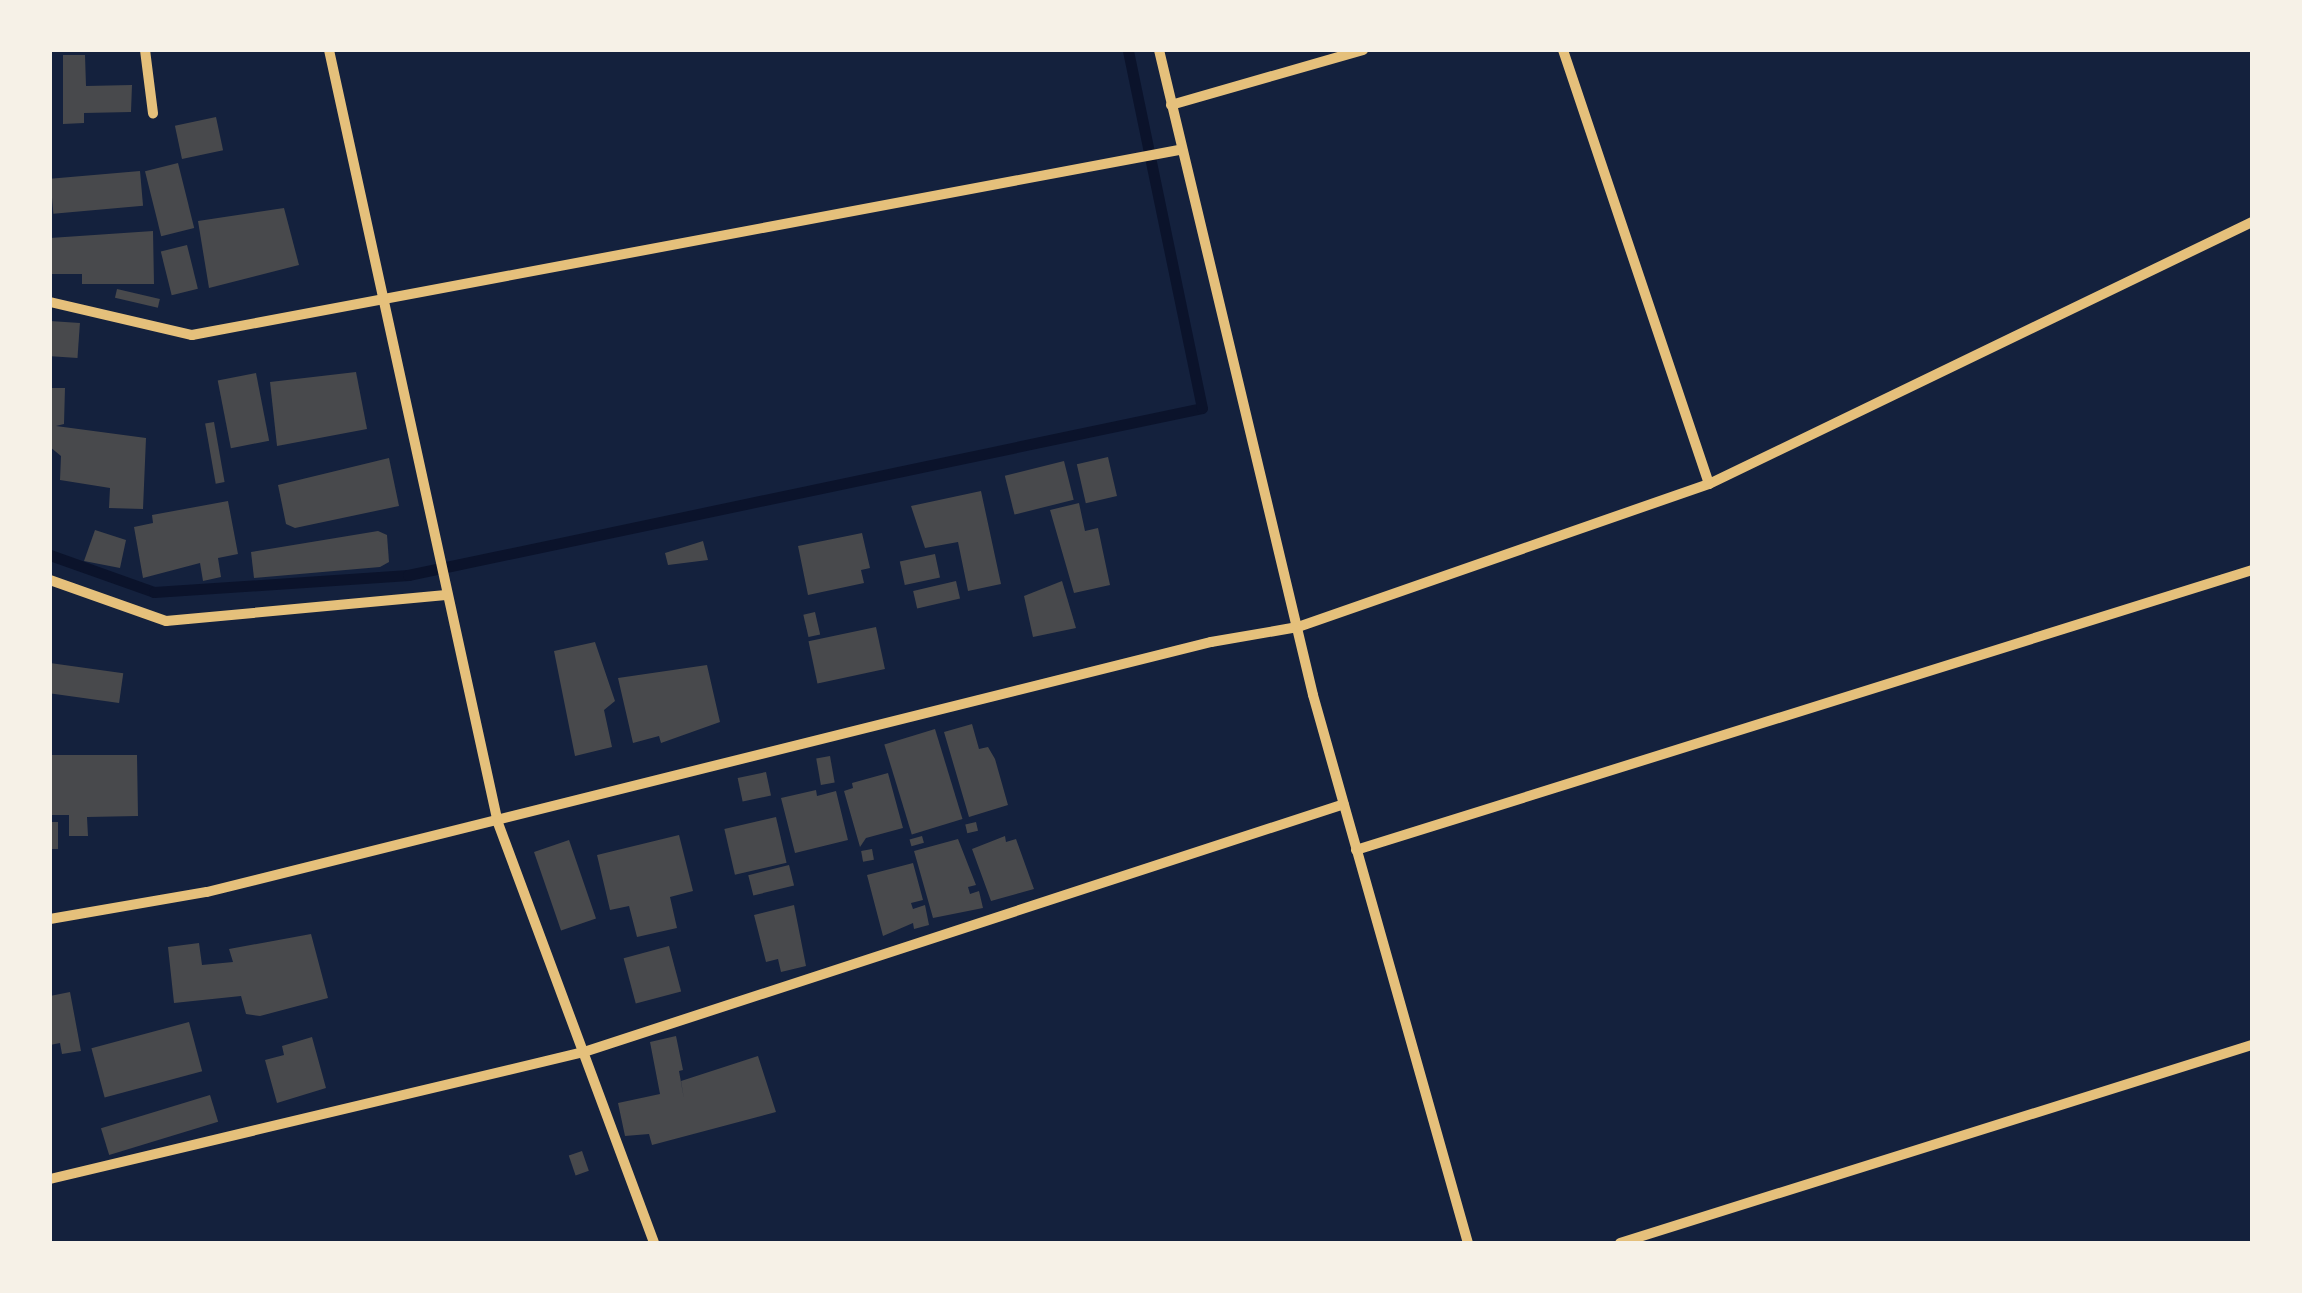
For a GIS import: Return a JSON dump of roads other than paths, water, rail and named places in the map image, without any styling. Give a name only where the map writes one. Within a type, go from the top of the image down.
[{"type":"street","points":[[144,50],[153,113]]},
{"type":"street","points":[[330,50],[380,300],[498,823],[654,1243]]},
{"type":"street","points":[[1159,50],[1179,150],[1298,627],[1356,850],[1468,1243]]},
{"type":"street","points":[[1170,105],[1363,50]]},
{"type":"street","points":[[1563,50],[1709,484]]},
{"type":"street","points":[[50,302],[192,335],[1179,150]]},
{"type":"street","points":[[50,920],[206,892],[498,823],[1211,642],[1298,627],[1709,484],[2252,222]]},
{"type":"street","points":[[1356,850],[2252,570]]},
{"type":"street","points":[[50,580],[166,621],[446,595]]},
{"type":"street","points":[[50,1178],[584,1052],[1344,804]]},
{"type":"street","points":[[1620,1243],[2252,1044]]},
{"type":"waterway","points":[[50,555],[154,592],[408,575],[1202,408],[1128,50]]}]
